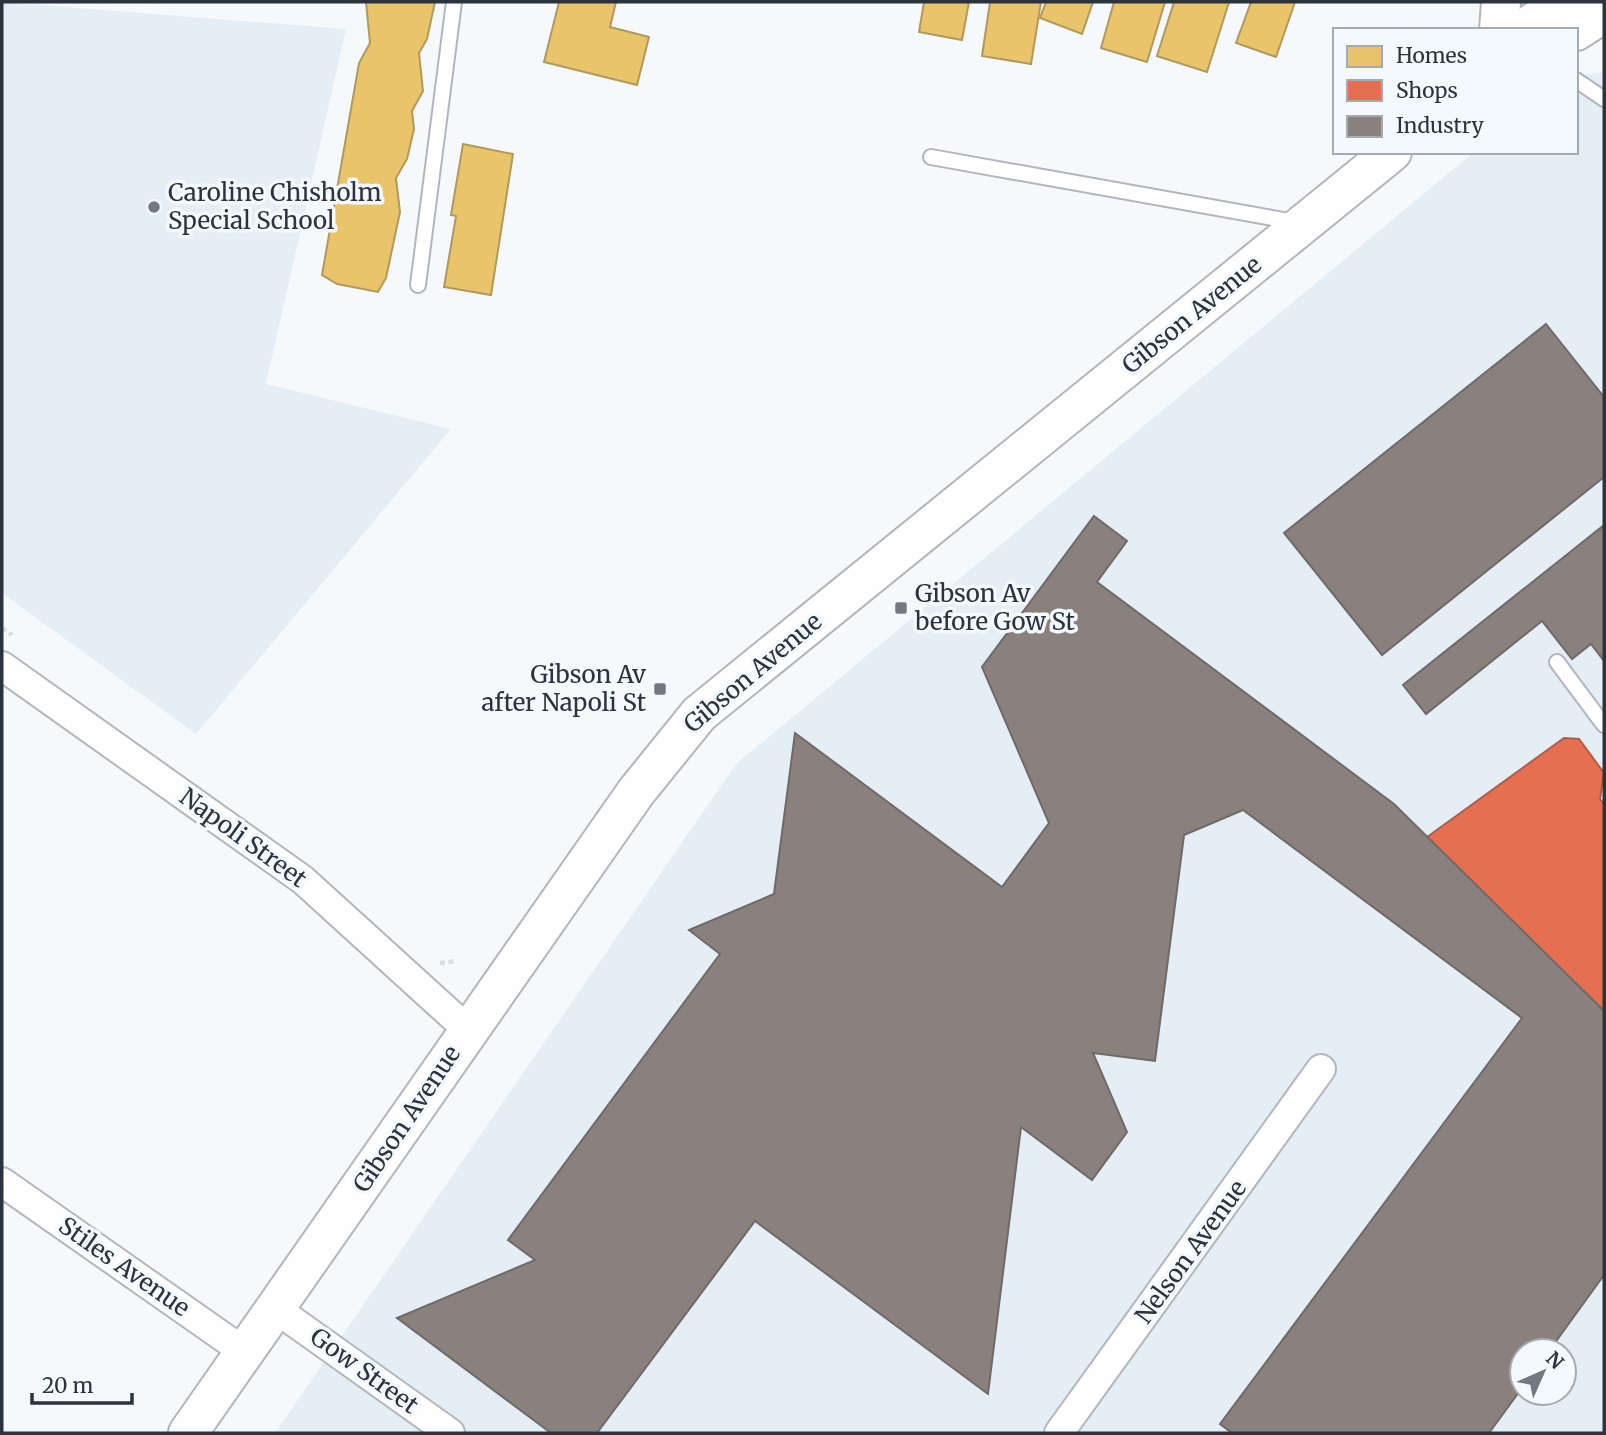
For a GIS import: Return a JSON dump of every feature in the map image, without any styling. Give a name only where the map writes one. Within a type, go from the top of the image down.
[{"type":"main road","points":[[1499,28],[1501,2]]},
{"type":"main road","points":[[1525,28],[1564,2]]},
{"type":"main road","points":[[1578,30],[1604,13]]},
{"type":"main road","name":"Gibson Avenue","points":[[188,1433],[636,792],[699,714],[1390,154]]},
{"type":"street","name":"Napoli Street","points":[[2,666],[303,880],[468,1030]]},
{"type":"street","name":"Nelson Avenue","points":[[1059,1433],[1321,1069]]},
{"type":"street","name":"Stiles Avenue","points":[[2,1182],[246,1353]]},
{"type":"street","name":"Gow Street","points":[[276,1309],[450,1433]]},
{"type":"lane","points":[[418,285],[454,2]]},
{"type":"lane","points":[[1578,81],[1604,99]]},
{"type":"lane","points":[[931,157],[1304,224]]},
{"type":"lane","points":[[1557,662],[1604,725]]},
{"type":"shaded area","name":"Caroline Chisholm Special School","points":[[2,2],[346,29],[266,384],[451,429],[196,734],[2,593]]},
{"type":"shaded area","points":[[1604,72],[1604,1433],[275,1433],[736,764],[1472,154],[1578,154],[1578,76]]},
{"type":"building: Homes","points":[[366,2],[435,2],[427,39],[419,53],[423,91],[412,111],[414,129],[407,159],[396,178],[400,212],[386,278],[378,292],[337,284],[322,275],[359,63],[370,43]]},
{"type":"building: Homes","points":[[559,2],[616,2],[610,27],[649,37],[637,85],[544,62]]},
{"type":"building: Homes","points":[[924,2],[969,2],[962,40],[919,32]]},
{"type":"building: Homes","points":[[990,2],[1041,2],[1031,64],[982,56]]},
{"type":"building: Homes","points":[[1046,2],[1093,2],[1082,34],[1040,18]]},
{"type":"building: Homes","points":[[1114,2],[1165,2],[1147,62],[1101,48]]},
{"type":"building: Homes","points":[[1174,2],[1229,2],[1207,72],[1157,56]]},
{"type":"building: Homes","points":[[1251,2],[1295,2],[1276,57],[1236,43]]},
{"type":"building: Homes","points":[[463,144],[513,154],[491,295],[444,287],[456,216],[451,215]]},
{"type":"building: Shops","points":[[1564,738],[1579,739],[1604,773],[1600,799],[1604,804],[1604,1011],[1427,837]]},
{"type":"building: Industry","points":[[1546,324],[1604,397],[1604,477],[1382,655],[1284,533]]},
{"type":"building: Industry","points":[[1094,516],[1127,541],[1097,582],[1394,804],[1604,1011],[1604,1275],[1559,1337],[1508,1337],[1508,1407],[1489,1433],[1232,1433],[1220,1424],[1522,1018],[1243,810],[1184,835],[1155,1061],[1093,1053],[1127,1132],[1092,1180],[1021,1127],[988,1394],[755,1221],[597,1433],[551,1433],[397,1318],[535,1260],[508,1240],[720,954],[689,930],[774,894],[795,733],[1002,887],[1049,823],[982,667]]},
{"type":"building: Industry","points":[[1604,525],[1604,661],[1591,644],[1572,659],[1542,621],[1426,714],[1403,685]]},
{"type":"place","name":"Caroline Chisholm Special School","points":[[154,207]]},
{"type":"place","name":"Gibson Av before Gow St","points":[[901,608]]},
{"type":"place","name":"Gibson Av after Napoli St","points":[[660,689]]}]
